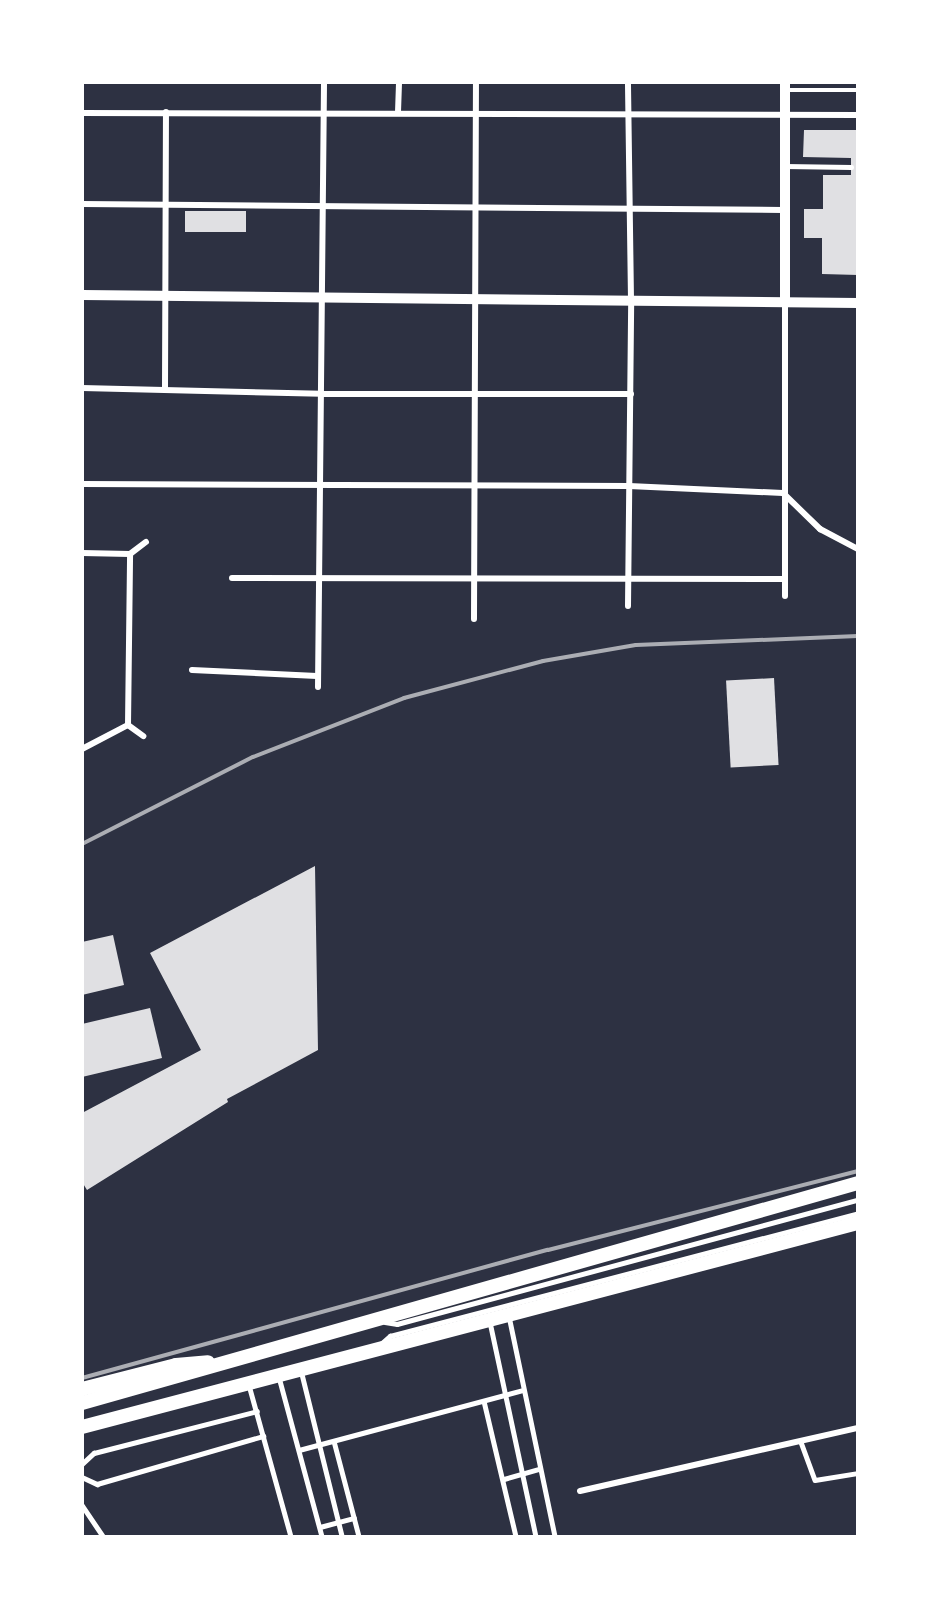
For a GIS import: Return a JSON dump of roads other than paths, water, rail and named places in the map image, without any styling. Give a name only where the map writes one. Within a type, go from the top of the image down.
[{"type":"main road","points":[[82,1403],[249,1358],[858,1183]]},
{"type":"main road","points":[[82,1427],[858,1223]]},
{"type":"main road","points":[[82,1389],[176,1365],[249,1358]]},
{"type":"street","points":[[318,687],[324,82]]},
{"type":"street","points":[[398,112],[399,82]]},
{"type":"street","points":[[474,619],[476,82]]},
{"type":"street","points":[[628,82],[628,207],[632,300],[628,606]]},
{"type":"street","points":[[785,86],[783,210],[785,596]]},
{"type":"street","points":[[165,390],[168,295],[166,112]]},
{"type":"street","points":[[82,113],[398,112],[858,115]]},
{"type":"street","points":[[82,204],[783,210]]},
{"type":"street","points":[[82,295],[858,303]]},
{"type":"street","points":[[82,388],[321,394],[631,394]]},
{"type":"street","points":[[82,484],[475,488],[629,486],[783,493],[820,528],[858,549]]},
{"type":"street","points":[[82,553],[130,554],[146,542]]},
{"type":"street","points":[[128,725],[130,554]]},
{"type":"street","points":[[232,578],[785,579]]},
{"type":"street","points":[[192,670],[317,676]]},
{"type":"street","points":[[128,725],[143,736]]},
{"type":"street","points":[[82,749],[128,725]]},
{"type":"street","points":[[580,1491],[858,1428]]},
{"type":"lane","points":[[824,90],[825,82]]},
{"type":"lane","points":[[785,86],[824,90],[858,90]]},
{"type":"lane","points":[[784,166],[851,167]]},
{"type":"lane","points":[[373,1321],[397,1324],[858,1200]]},
{"type":"lane","points":[[375,1349],[390,1336],[858,1213]]},
{"type":"lane","points":[[509,1314],[555,1536]]},
{"type":"lane","points":[[489,1320],[536,1536]]},
{"type":"lane","points":[[300,1369],[342,1536]]},
{"type":"lane","points":[[279,1375],[322,1536]]},
{"type":"lane","points":[[249,1383],[291,1536]]},
{"type":"lane","points":[[299,1450],[523,1390]]},
{"type":"lane","points":[[484,1401],[516,1536]]},
{"type":"lane","points":[[82,1464],[94,1453],[257,1411]]},
{"type":"lane","points":[[82,1477],[97,1484],[263,1436]]},
{"type":"lane","points":[[334,1441],[359,1536]]},
{"type":"lane","points":[[801,1442],[815,1480],[858,1473]]},
{"type":"lane","points":[[504,1479],[540,1469]]},
{"type":"lane","points":[[82,1505],[103,1536]]},
{"type":"lane","points":[[320,1527],[354,1518]]},
{"type":"railway","points":[[82,844],[253,757],[404,698],[543,661],[636,645],[858,636]]},
{"type":"railway","points":[[82,1378],[548,1250],[858,1171]]}]
